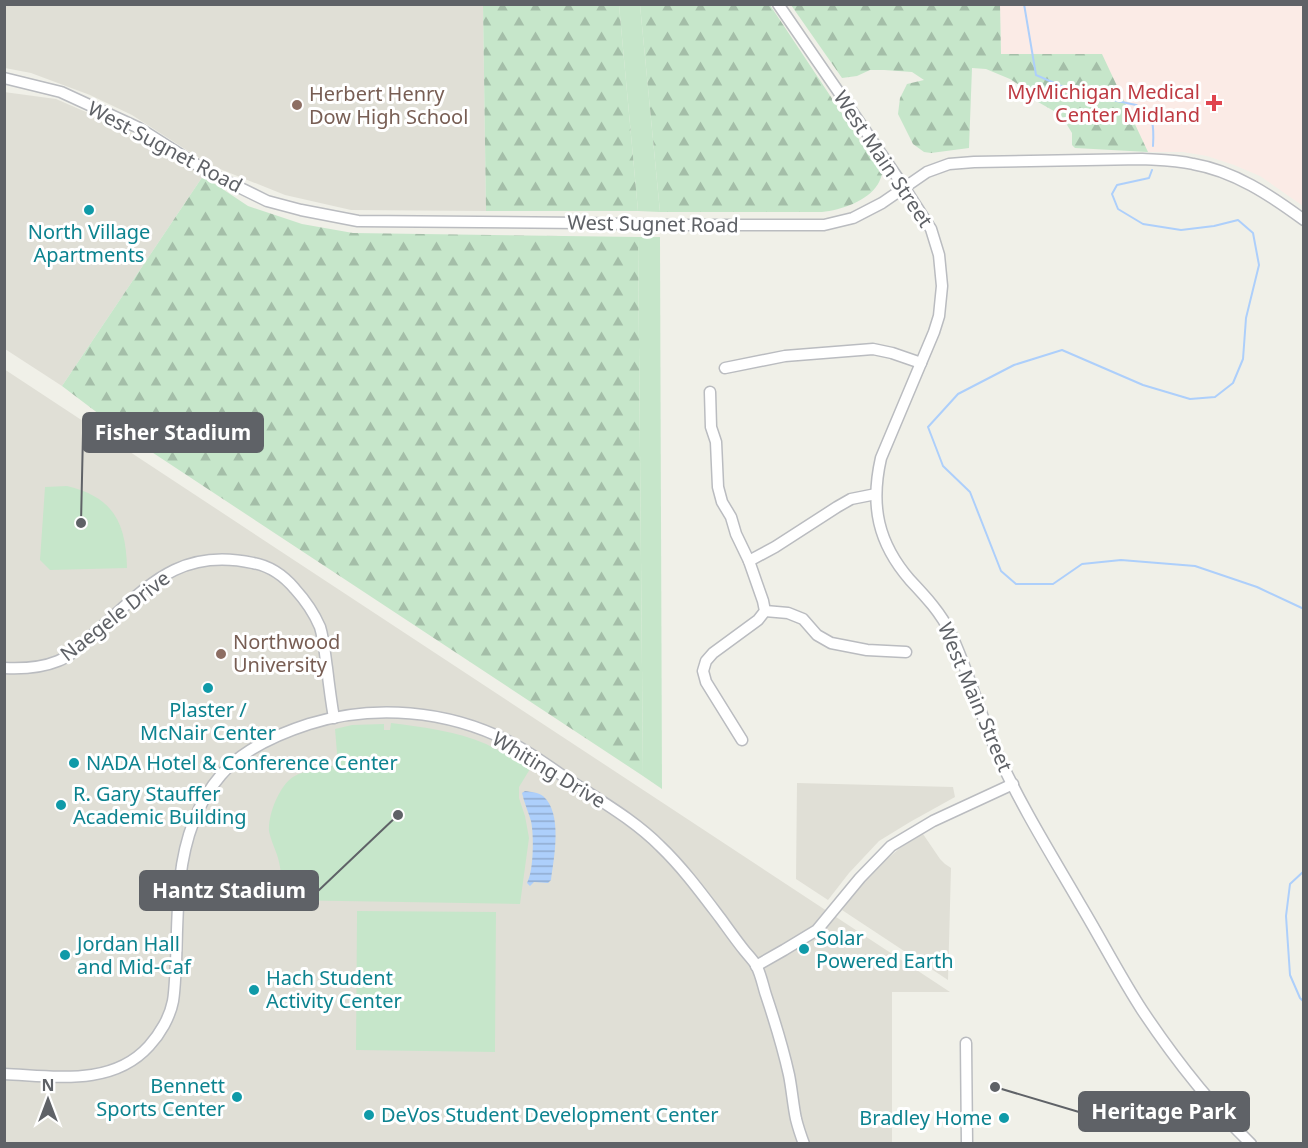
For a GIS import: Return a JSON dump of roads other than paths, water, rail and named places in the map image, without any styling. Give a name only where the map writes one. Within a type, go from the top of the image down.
[{"type":"street","name":"West Main Street","points":[[778,4],[904,187],[931,229],[938,248],[942,270],[939,316],[880,458],[876,511],[887,548],[947,627],[998,754],[1026,812],[1141,1009],[1199,1088],[1251,1143]]},
{"type":"street","name":"West Sugnet Road","points":[[4,78],[61,92],[139,128],[208,172],[267,201],[358,221],[824,225],[853,218],[882,203],[927,172],[949,164],[1142,159],[1169,160],[1218,170],[1263,192],[1304,220]]},
{"type":"street","points":[[724,368],[785,356],[873,349],[892,352],[921,363]]},
{"type":"street","points":[[710,393],[711,426],[716,442],[718,487],[749,561],[765,611],[758,620],[713,653],[706,661],[703,672],[706,682],[742,740]]},
{"type":"street","points":[[749,561],[851,499],[876,494]]},
{"type":"street","name":"Naegele Drive","points":[[4,669],[37,668],[60,660],[79,647],[147,587],[170,571],[195,562],[236,559],[259,564],[286,579],[312,613],[320,628],[325,647],[334,718]]},
{"type":"street","points":[[765,611],[788,613],[803,619],[817,635],[831,643],[867,650],[906,652]]},
{"type":"street","name":"Whiting Drive","points":[[4,1074],[65,1077],[105,1073],[125,1065],[138,1056],[163,1028],[172,1004],[175,986],[180,879],[185,849],[194,820],[222,773],[256,747],[274,737],[334,718],[381,712],[431,716],[483,730],[534,756],[620,814],[661,846],[695,885],[756,966],[779,1033],[796,1122],[804,1143]]},
{"type":"street","points":[[756,966],[817,930],[860,878],[891,846],[933,821],[1012,784]]},
{"type":"street","points":[[966,1043],[967,1143]]},
{"type":"water","points":[[525,791],[543,796],[549,804],[553,813],[556,836],[551,880],[548,883],[534,882],[530,886],[527,883],[532,861],[533,835],[522,793]]},
{"type":"waterway","points":[[1024,4],[1036,75],[1075,92],[1136,105],[1150,117],[1153,146]]},
{"type":"waterway","points":[[1152,170],[1149,178],[1117,185],[1112,194],[1118,209],[1143,224],[1181,230],[1238,220],[1253,233],[1259,265],[1246,318],[1243,359],[1233,383],[1215,397],[1190,399],[1143,385],[1062,350],[1014,365],[958,394],[928,427],[943,466],[970,492],[1001,571],[1016,584],[1053,584],[1082,564],[1121,560],[1195,566],[1257,587],[1304,609]]},
{"type":"waterway","points":[[1304,871],[1290,884],[1286,916],[1290,975],[1304,1002]]},
{"type":"place","name":"MyMichigan Medical Center Midland","points":[[1214,103]]},
{"type":"place","name":"Herbert Henry Dow High School","points":[[297,105]]},
{"type":"place","name":"North Village Apartments","points":[[89,210]]},
{"type":"place","name":"Fisher Stadium","points":[[81,523]]},
{"type":"place","name":"Northwood University","points":[[221,654]]},
{"type":"place","name":"Plaster / McNair Center","points":[[208,688]]},
{"type":"place","name":"NADA Hotel & Conference Center","points":[[74,763]]},
{"type":"place","name":"R. Gary Stauffer Academic Building","points":[[61,805]]},
{"type":"place","name":"Hantz Stadium","points":[[398,815]]},
{"type":"place","name":"Solar Powered Earth","points":[[804,949]]},
{"type":"place","name":"Jordan Hall and Mid-Caf","points":[[65,955]]},
{"type":"place","name":"Hach Student Activity Center","points":[[254,990]]},
{"type":"place","name":"Heritage Park","points":[[995,1087]]},
{"type":"place","name":"Bennett Sports Center","points":[[237,1097]]},
{"type":"place","name":"DeVos Student Development Center","points":[[369,1115]]},
{"type":"place","name":"Bradley Home","points":[[1004,1118]]}]
